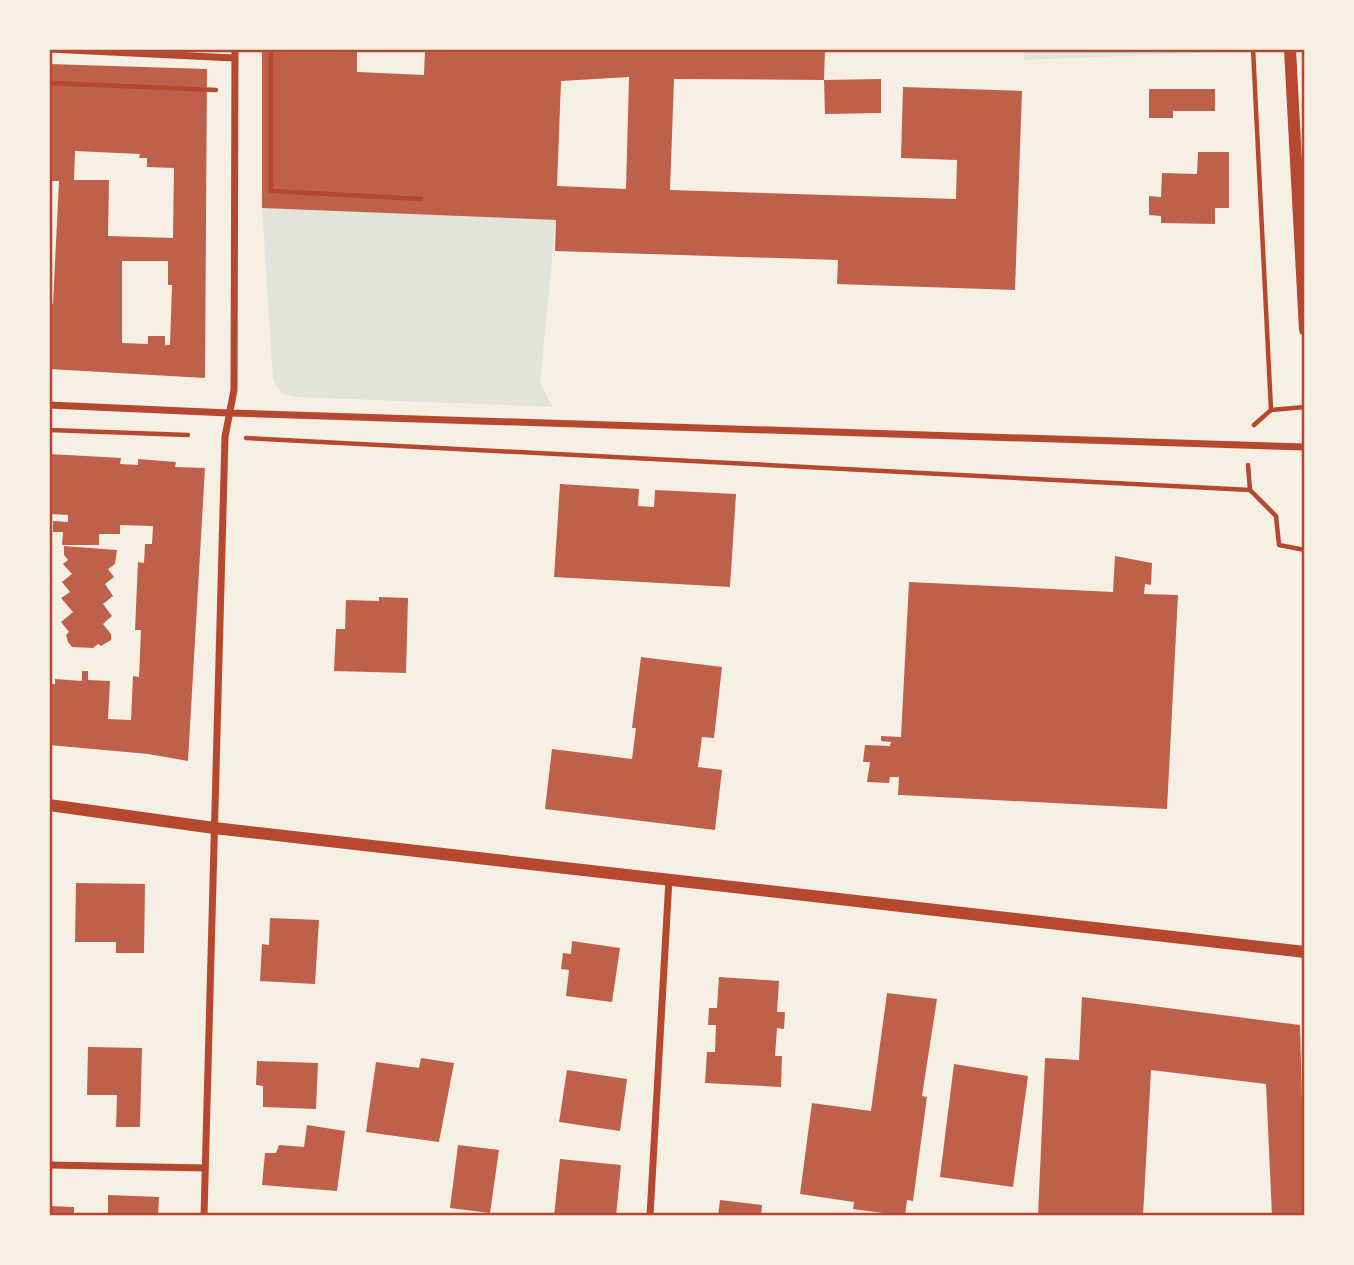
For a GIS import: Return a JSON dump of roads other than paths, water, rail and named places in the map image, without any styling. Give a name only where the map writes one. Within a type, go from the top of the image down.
[{"type":"street","points":[[49,49],[234,58]]},
{"type":"street","points":[[204,1216],[225,437],[234,390],[234,49]]},
{"type":"street","points":[[1290,49],[1305,330]]},
{"type":"street","points":[[49,405],[1305,447]]},
{"type":"street","points":[[49,804],[214,828],[1305,952]]},
{"type":"street","points":[[650,1216],[669,879]]},
{"type":"street","points":[[49,1165],[205,1168]]}]
